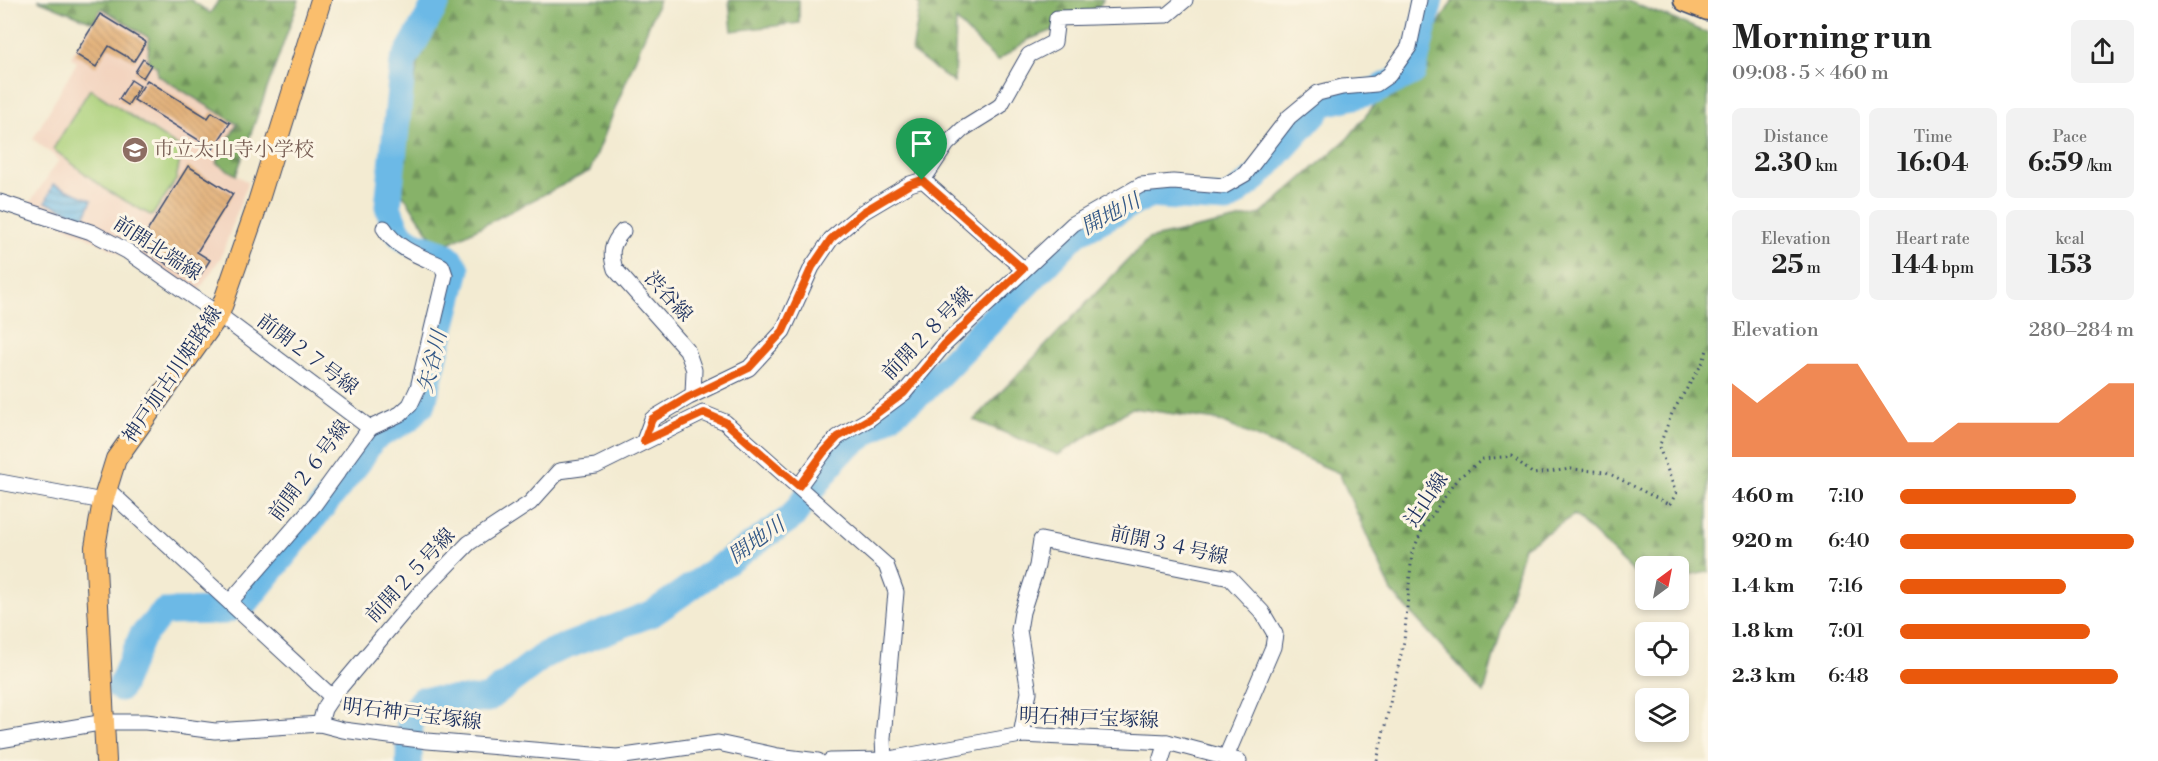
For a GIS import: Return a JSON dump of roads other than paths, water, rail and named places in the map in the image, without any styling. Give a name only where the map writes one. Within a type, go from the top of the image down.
[{"type":"highway","points":[[1685,0],[1708,9]]},
{"type":"main road","name":"神戸加古川姫路線","points":[[106,761],[95,547],[105,495],[116,459],[219,315],[255,212],[321,0]]},
{"type":"street","points":[[644,441],[652,419],[693,395],[749,368],[783,331],[812,267],[831,239],[863,212],[910,184],[922,180],[947,144],[963,129],[1000,106],[1029,55],[1054,42],[1058,18],[1167,15],[1185,0]]},
{"type":"street","name":"前開２８号線","points":[[800,486],[824,452],[838,437],[869,419],[904,393],[944,345],[1073,224],[1141,185],[1173,182],[1224,186],[1245,174],[1289,117],[1318,93],[1342,87],[1376,84],[1389,75],[1409,47],[1419,0]]},
{"type":"street","points":[[922,180],[1023,269]]},
{"type":"street","name":"前開北端線","points":[[0,202],[106,239],[219,315]]},
{"type":"street","name":"前開２６号線","points":[[234,606],[314,505],[370,428],[400,414],[410,405],[434,329],[445,274],[442,266],[404,248],[389,237],[384,228]]},
{"type":"street","name":"渋谷線","points":[[623,231],[616,238],[610,252],[615,269],[687,350],[694,370],[693,395]]},
{"type":"street","name":"前開２７号線","points":[[219,315],[370,428]]},
{"type":"street","name":"前開２５号線","points":[[320,724],[324,709],[332,697],[416,597],[469,543],[530,503],[559,471],[596,466],[704,413],[725,422],[800,486],[886,565],[896,592],[883,738],[884,760]]},
{"type":"street","points":[[0,482],[105,495],[234,606],[332,697]]},
{"type":"street","name":"前開３４号線","points":[[1021,735],[1029,692],[1019,630],[1022,612],[1037,566],[1041,540],[1230,578],[1262,612],[1275,634],[1273,647],[1233,759]]},
{"type":"street","name":"明石神戸宝塚線","points":[[0,740],[105,722],[146,722],[215,731],[320,724],[343,730],[411,739],[617,757],[718,743],[778,756],[818,761]]},
{"type":"street","name":"明石神戸宝塚線","points":[[830,761],[884,760],[1021,735],[1167,742],[1233,759]]},
{"type":"street","points":[[1161,761],[1167,742]]},
{"type":"water","points":[[53,184],[92,200],[84,218],[46,202]]},
{"type":"waterway","name":"矢谷川","points":[[120,688],[142,636],[164,612],[224,611],[246,602],[359,461],[372,439],[408,419],[423,403],[457,269],[445,256],[402,236],[395,226],[388,206],[403,62],[438,0]]},
{"type":"waterway","name":"開地川","points":[[409,761],[410,715],[422,700],[487,699],[546,654],[653,613],[792,517],[838,454],[922,392],[1076,233],[1148,195],[1227,200],[1257,177],[1324,103],[1375,91],[1413,72],[1430,0]]},
{"type":"place","name":"市立太山寺小学校","points":[[135,150]]}]
